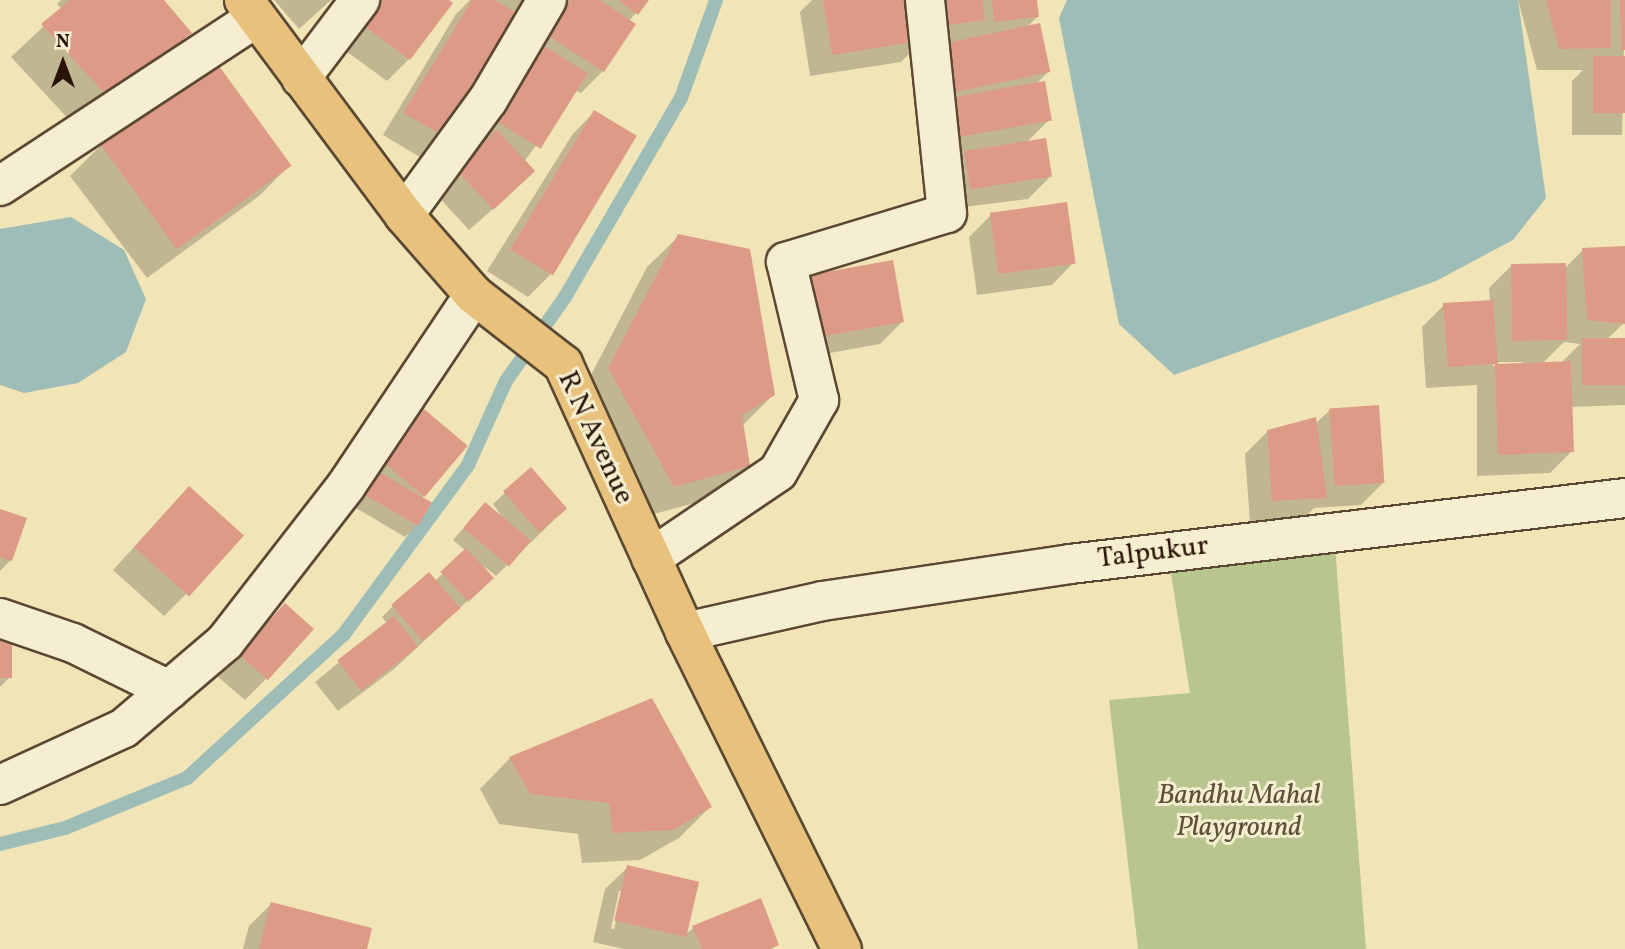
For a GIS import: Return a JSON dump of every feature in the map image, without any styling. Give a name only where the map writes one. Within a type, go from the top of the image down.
[{"type":"main road","name":"R N Avenue","points":[[249,9],[404,215],[474,295],[559,361],[685,632],[842,949]]},
{"type":"street","points":[[300,78],[360,0]]},
{"type":"street","points":[[404,215],[488,100],[547,0]]},
{"type":"street","points":[[651,558],[778,472],[819,400],[786,262],[947,213],[925,0]]},
{"type":"street","points":[[0,186],[249,9]]},
{"type":"street","points":[[0,785],[124,728],[225,642],[338,496],[474,295]]},
{"type":"street","name":"Talpukur","points":[[685,632],[823,601],[1070,564],[1625,498]]},
{"type":"street","points":[[0,618],[73,643],[169,690]]},
{"type":"green space","name":"Bandhu Mahal Playground","points":[[1335,546],[1366,949],[1138,949],[1109,700],[1190,693],[1170,568]]},
{"type":"water","points":[[1067,0],[1518,0],[1546,198],[1513,240],[1436,281],[1174,375],[1119,324],[1059,18]]},
{"type":"water","points":[[71,217],[124,250],[146,299],[126,352],[78,383],[24,393],[0,385],[0,229]]},
{"type":"building","points":[[70,0],[164,0],[192,33],[106,95],[41,24]]},
{"type":"building","points":[[384,0],[449,0],[453,3],[410,60],[364,26]]},
{"type":"building","points":[[472,0],[495,0],[523,17],[449,139],[403,113]]},
{"type":"building","points":[[571,0],[600,0],[636,24],[604,72],[547,35]]},
{"type":"building","points":[[618,0],[649,0],[638,15]]},
{"type":"building","points":[[823,0],[918,0],[925,40],[832,55]]},
{"type":"building","points":[[939,0],[982,0],[985,20],[942,26]]},
{"type":"building","points":[[992,0],[1037,0],[1039,17],[994,22]]},
{"type":"building","points":[[1546,0],[1611,0],[1611,48],[1559,49]]},
{"type":"building","points":[[1620,0],[1625,0],[1625,50],[1621,50]]},
{"type":"building","points":[[1040,23],[1050,72],[951,93],[940,44]]},
{"type":"building","points":[[536,41],[588,73],[541,149],[489,116]]},
{"type":"building","points":[[1593,56],[1625,56],[1625,113],[1593,113]]},
{"type":"building","points":[[214,59],[292,166],[177,249],[99,142]]},
{"type":"building","points":[[1045,81],[1052,120],[955,137],[948,98]]},
{"type":"building","points":[[594,110],[637,136],[553,275],[510,250]]},
{"type":"building","points":[[497,130],[535,171],[494,210],[455,169]]},
{"type":"building","points":[[1046,138],[1052,177],[970,190],[964,151]]},
{"type":"building","points":[[1067,202],[1076,263],[998,274],[990,213]]},
{"type":"building","points":[[678,234],[750,249],[775,395],[742,415],[750,466],[674,487],[608,368]]},
{"type":"building","points":[[1625,246],[1625,324],[1587,320],[1582,248]]},
{"type":"building","points":[[893,260],[904,322],[812,338],[801,276]]},
{"type":"building","points":[[1566,263],[1567,340],[1512,341],[1511,264]]},
{"type":"building","points":[[1493,300],[1498,364],[1571,361],[1574,452],[1498,455],[1495,364],[1448,367],[1443,303]]},
{"type":"building","points":[[1582,338],[1625,338],[1625,385],[1582,385]]},
{"type":"building","points":[[1379,405],[1384,483],[1335,486],[1329,408]]},
{"type":"building","points":[[424,409],[468,446],[425,497],[381,460]]},
{"type":"building","points":[[1316,417],[1327,498],[1272,501],[1267,430]]},
{"type":"building","points":[[531,467],[567,509],[539,533],[503,491]]},
{"type":"building","points":[[379,472],[432,502],[418,526],[366,495]]},
{"type":"building","points":[[189,486],[244,536],[189,596],[134,547]]},
{"type":"building","points":[[485,502],[531,541],[509,567],[463,528]]},
{"type":"building","points":[[0,509],[27,518],[12,561],[0,557]]},
{"type":"building","points":[[466,548],[494,578],[468,602],[440,572]]},
{"type":"building","points":[[429,572],[460,608],[423,641],[391,605]]},
{"type":"building","points":[[285,603],[314,629],[268,680],[239,654]]},
{"type":"building","points":[[394,616],[418,647],[361,691],[337,660]]},
{"type":"building","points":[[0,637],[12,637],[12,678],[0,678]]},
{"type":"building","points":[[652,698],[712,807],[673,830],[612,833],[609,803],[530,794],[509,757]]},
{"type":"building","points":[[627,865],[699,882],[686,937],[614,921]]},
{"type":"building","points":[[761,898],[779,945],[769,949],[702,949],[692,926]]},
{"type":"building","points":[[271,902],[372,928],[367,949],[259,949]]},
{"type":"waterway","points":[[0,844],[65,828],[187,778],[344,634],[468,465],[506,381],[565,297],[681,98],[716,0]]}]
